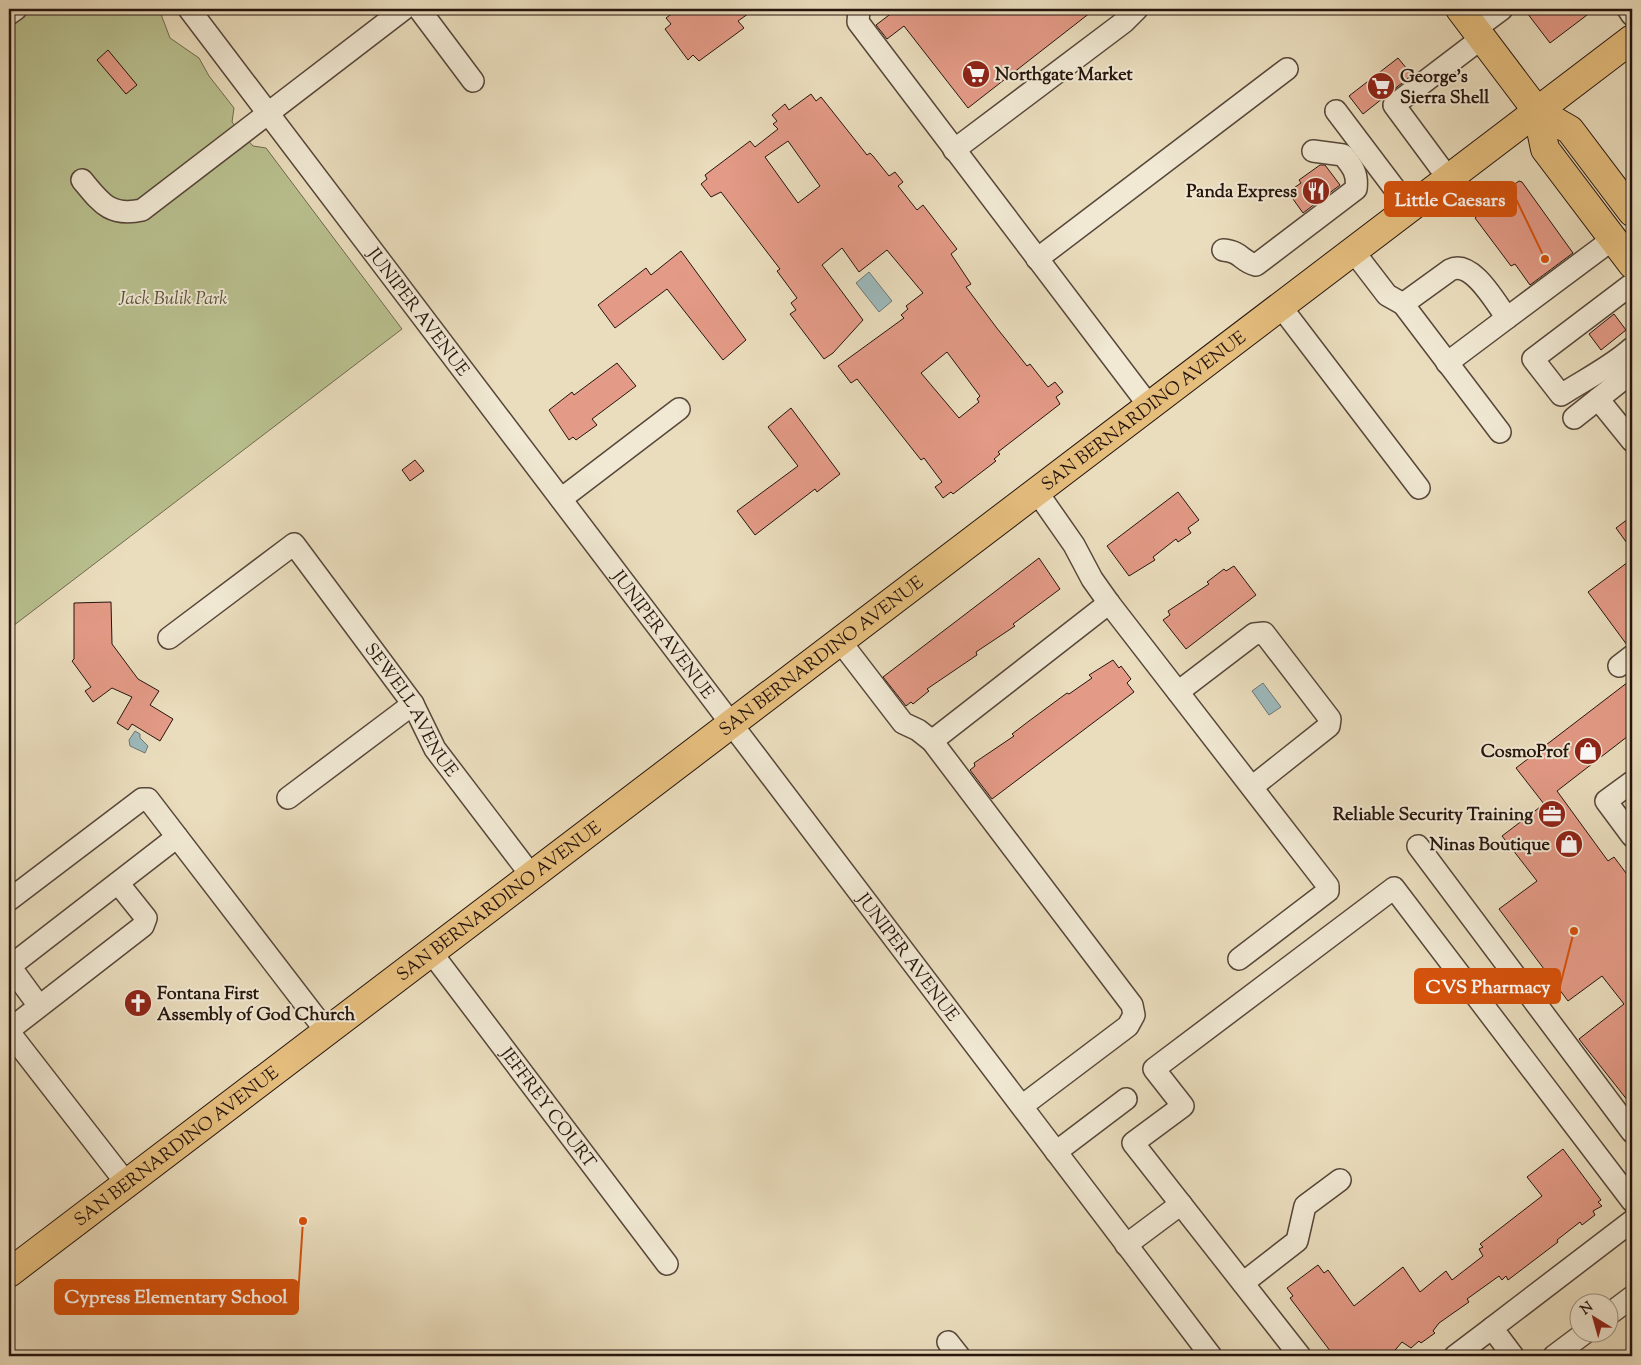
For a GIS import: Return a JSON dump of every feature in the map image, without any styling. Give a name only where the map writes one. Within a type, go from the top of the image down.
[{"type":"main road","points":[[1472,25],[1537,111],[1570,130],[1632,212]]},
{"type":"main road","name":"SAN BERNARDINO AVENUE","points":[[9,1273],[731,723],[1354,252],[1448,178],[1537,111],[1629,48]]},
{"type":"main road","points":[[1537,111],[1545,149],[1632,264]]},
{"type":"street","points":[[9,14],[16,9]]},
{"type":"street","name":"JUNIPER AVENUE","points":[[189,9],[1211,1356]]},
{"type":"street","points":[[82,180],[110,209],[124,214],[142,210],[267,112],[404,9]]},
{"type":"street","points":[[419,9],[472,81]]},
{"type":"street","points":[[859,9],[858,22],[1150,407]]},
{"type":"street","points":[[954,150],[1124,22],[1137,9]]},
{"type":"street","points":[[1448,178],[1394,105],[1472,25],[1502,9]]},
{"type":"street","points":[[1628,9],[1632,15]]},
{"type":"street","points":[[1037,259],[1287,70]]},
{"type":"street","points":[[1336,111],[1410,209]]},
{"type":"street","points":[[1223,250],[1235,251],[1248,263],[1256,266],[1356,189],[1358,179],[1354,169],[1343,155],[1313,151]]},
{"type":"street","points":[[1447,363],[1613,239]]},
{"type":"street","points":[[1354,252],[1387,296],[1403,304],[1500,432]]},
{"type":"street","points":[[1403,304],[1456,266],[1462,267],[1475,275],[1507,318]]},
{"type":"street","points":[[1632,284],[1533,359],[1560,396],[1618,361],[1632,348]]},
{"type":"street","points":[[1280,307],[1419,488]]},
{"type":"street","points":[[1574,418],[1632,372]]},
{"type":"street","points":[[1598,399],[1632,441]]},
{"type":"street","points":[[561,499],[678,409]]},
{"type":"street","points":[[1037,492],[1074,545],[1092,579],[1109,603],[1328,886],[1328,891],[1238,960]]},
{"type":"street","name":"SEWELL AVENUE","points":[[169,638],[294,544],[413,704],[435,749],[531,875]]},
{"type":"street","points":[[932,741],[1109,603]]},
{"type":"street","points":[[1178,692],[1254,634],[1264,633],[1330,719],[1329,726],[1252,787]]},
{"type":"street","points":[[840,641],[903,723],[918,730],[932,741],[1132,1005],[1134,1016],[1128,1026],[1022,1106]]},
{"type":"street","points":[[288,798],[413,704]]},
{"type":"street","points":[[1632,782],[1606,801],[1632,836]]},
{"type":"street","points":[[9,900],[142,799],[148,800],[326,1031]]},
{"type":"street","points":[[39,1006],[9,966],[177,837]]},
{"type":"street","points":[[1418,846],[1632,1132]]},
{"type":"street","points":[[118,883],[146,918],[143,926],[9,1031],[127,1184]]},
{"type":"street","points":[[1300,1356],[1133,1143],[1183,1106],[1154,1069],[1394,888],[1632,1200]]},
{"type":"street","name":"JEFFREY COURT","points":[[431,952],[667,1264]]},
{"type":"street","points":[[1056,1152],[1126,1099]]},
{"type":"street","points":[[1244,1283],[1297,1241],[1305,1206],[1340,1180]]},
{"type":"street","points":[[1126,1244],[1181,1204]]},
{"type":"street","points":[[1455,1356],[1632,1222]]},
{"type":"street","points":[[1618,1308],[1632,1297]]},
{"type":"street","points":[[1492,1328],[1513,1356]]},
{"type":"street","points":[[1554,1356],[1573,1342]]},
{"type":"green space","name":"Jack Bulik Park","points":[[9,9],[159,9],[170,38],[199,58],[209,76],[234,108],[232,122],[253,146],[266,148],[402,329],[9,629]]},
{"type":"water","points":[[869,272],[892,301],[879,312],[856,283]]},
{"type":"water","points":[[1263,683],[1281,707],[1269,715],[1252,691]]},
{"type":"water","points":[[135,731],[140,734],[140,738],[148,746],[145,753],[130,746],[129,740]]},
{"type":"building","points":[[678,9],[755,9],[738,21],[744,28],[699,61],[693,55],[688,60],[665,29],[671,24],[666,18]]},
{"type":"building","name":"Northgate Market","points":[[897,9],[1095,9],[968,108],[904,26],[887,39],[876,25]]},
{"type":"building","points":[[1524,9],[1595,9],[1550,43]]},
{"type":"building","points":[[108,50],[137,85],[126,94],[97,60]]},
{"type":"building","name":"George's Sierra Shell","points":[[1398,58],[1412,75],[1363,114],[1349,96]]},
{"type":"building","points":[[811,94],[816,101],[821,97],[867,155],[870,153],[889,176],[895,172],[903,182],[898,186],[917,210],[923,205],[957,249],[951,254],[971,284],[966,287],[996,327],[1027,366],[1030,364],[1048,387],[1055,382],[1063,392],[1056,397],[1060,404],[998,452],[1000,454],[994,459],[996,461],[953,494],[951,492],[943,498],[935,487],[942,482],[924,458],[921,460],[857,379],[851,383],[838,366],[904,318],[901,315],[908,309],[906,306],[923,293],[887,250],[859,272],[842,248],[822,265],[863,320],[833,353],[824,359],[790,314],[796,310],[791,303],[797,298],[777,271],[780,269],[721,192],[711,197],[701,184],[707,179],[705,175],[750,141],[755,147],[778,129],[773,124],[777,121],[772,115],[785,104],[789,110]],"holes":[[[788,141],[820,186],[798,203],[765,157]],[[947,352],[980,396],[977,399],[979,402],[959,418],[921,373]]]},
{"type":"building","name":"Panda Express","points":[[1320,165],[1325,165],[1340,185],[1303,213],[1288,192],[1301,183],[1299,180]]},
{"type":"building","points":[[1519,181],[1522,182],[1573,253],[1530,285],[1515,264],[1511,266],[1475,218]]},
{"type":"building","points":[[681,251],[746,340],[723,360],[667,289],[615,328],[598,305],[646,268],[651,275]]},
{"type":"building","points":[[1614,314],[1626,330],[1601,350],[1589,334]]},
{"type":"building","points":[[617,363],[636,386],[592,419],[597,425],[576,440],[573,437],[569,440],[549,410],[572,392],[574,395]]},
{"type":"building","points":[[791,408],[840,474],[817,492],[815,489],[755,535],[737,511],[798,466],[768,427]]},
{"type":"building","points":[[415,460],[424,471],[410,481],[402,470]]},
{"type":"building","points":[[1178,492],[1199,520],[1188,528],[1191,533],[1178,542],[1176,539],[1153,557],[1155,560],[1129,576],[1107,546]]},
{"type":"building","points":[[1632,516],[1632,550],[1616,528]]},
{"type":"building","points":[[1039,558],[1060,589],[1013,624],[1015,626],[976,652],[977,655],[927,689],[929,691],[913,704],[911,702],[906,706],[883,677]]},
{"type":"building","points":[[1632,559],[1632,644],[1627,645],[1588,592]]},
{"type":"building","points":[[1234,566],[1256,595],[1186,649],[1163,620],[1170,615],[1168,611],[1209,584],[1207,582],[1224,569],[1226,571]]},
{"type":"building","points":[[111,602],[112,644],[138,679],[159,691],[150,705],[173,719],[160,741],[132,724],[128,730],[117,723],[132,697],[112,688],[93,702],[85,691],[91,687],[72,661],[74,659],[74,603]]},
{"type":"building","points":[[1113,660],[1119,668],[1121,666],[1131,679],[1127,683],[1134,692],[992,799],[970,770],[975,766],[974,763],[1014,736],[1012,734],[1067,693],[1069,694],[1092,678],[1089,675]]},
{"type":"building","points":[[1632,679],[1632,733],[1557,791],[1608,861],[1614,857],[1632,881],[1632,1106],[1579,1039],[1624,1004],[1602,976],[1568,1001],[1499,909],[1537,881],[1502,836],[1544,804],[1516,768]]},
{"type":"building","points":[[1563,1149],[1601,1200],[1598,1202],[1602,1206],[1593,1211],[1595,1215],[1582,1225],[1580,1222],[1557,1240],[1558,1242],[1508,1280],[1506,1276],[1502,1280],[1499,1276],[1467,1299],[1469,1302],[1439,1323],[1433,1331],[1435,1333],[1421,1343],[1419,1341],[1411,1348],[1402,1342],[1390,1356],[1334,1356],[1290,1298],[1293,1296],[1287,1288],[1318,1265],[1324,1273],[1328,1270],[1354,1306],[1403,1267],[1420,1292],[1446,1271],[1452,1280],[1483,1256],[1479,1249],[1483,1247],[1480,1244],[1542,1196],[1527,1177]]},
{"type":"place","name":"Northgate Market","points":[[976,74]]},
{"type":"place","name":"George's Sierra Shell","points":[[1381,86]]},
{"type":"place","name":"Panda Express","points":[[1316,191]]},
{"type":"place","name":"Little Caesars","points":[[1545,259]]},
{"type":"place","name":"CosmoProf","points":[[1588,751]]},
{"type":"place","name":"Reliable Security Training","points":[[1552,814]]},
{"type":"place","name":"Ninas Boutique","points":[[1569,844]]},
{"type":"place","name":"CVS Pharmacy","points":[[1574,931]]},
{"type":"place","name":"Fontana First Assembly of God Church","points":[[138,1003]]},
{"type":"place","name":"Cypress Elementary School","points":[[303,1221]]}]
